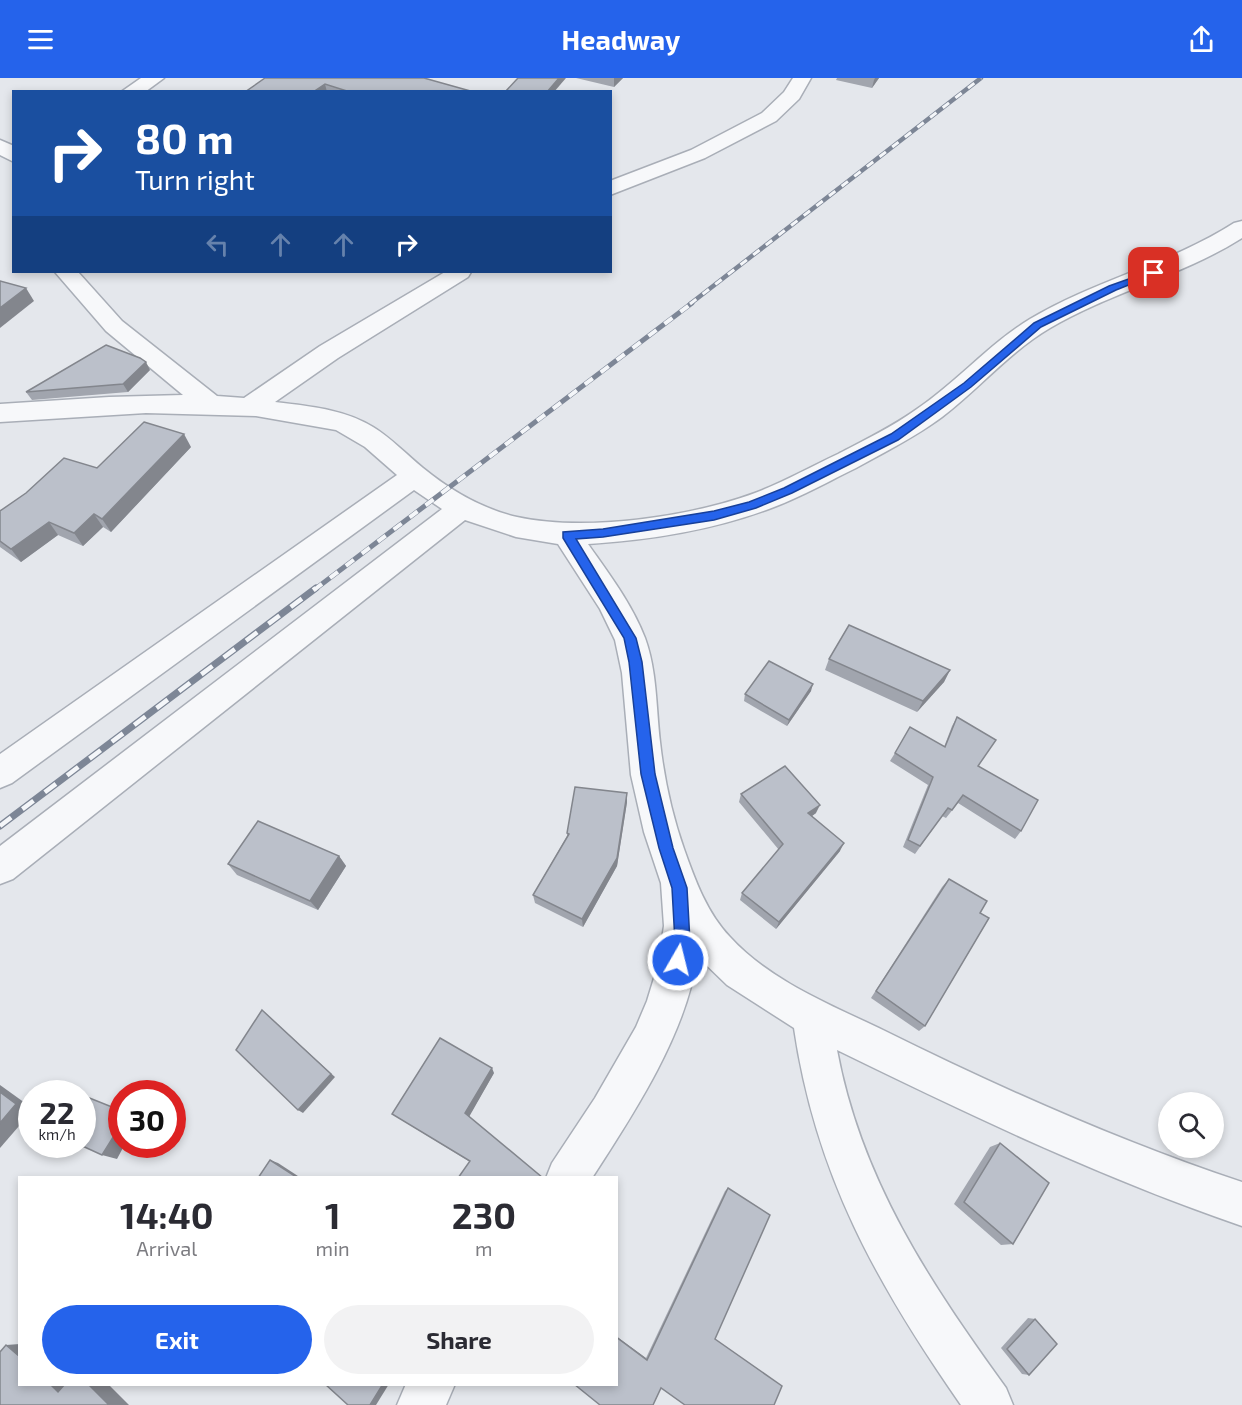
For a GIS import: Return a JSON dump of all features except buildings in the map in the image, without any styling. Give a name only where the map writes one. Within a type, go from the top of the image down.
[{"type":"street","points":[[134,90],[155,78]]},
{"type":"street","points":[[612,188],[698,154],[769,117],[792,95],[802,78]]},
{"type":"street","points":[[0,413],[121,404],[210,404],[251,406],[345,424],[365,434],[387,450],[438,495],[497,522],[567,535],[603,533],[714,516],[752,505],[788,490],[895,437],[967,385],[1037,325],[1112,288],[1176,265],[1242,228]]},
{"type":"street","points":[[67,273],[114,326],[210,404]]},
{"type":"street","points":[[251,406],[328,352],[458,273]]},
{"type":"street","points":[[0,773],[415,476]]},
{"type":"street","points":[[0,867],[463,507]]},
{"type":"street","points":[[567,535],[630,638],[636,662],[648,774],[666,848],[680,888],[698,924],[720,954],[750,979],[812,1016],[920,1069],[1100,1152],[1174,1182],[1242,1204]]},
{"type":"street","points":[[568,1176],[612,1110],[643,1053],[668,994],[682,942],[680,888]]},
{"type":"street","points":[[812,1016],[828,1105],[853,1177],[889,1254],[932,1324],[989,1405]]},
{"type":"street","points":[[421,1405],[431,1386]]},
{"type":"railway","points":[[690,304],[981,78]]},
{"type":"railway","points":[[314,590],[692,303]]},
{"type":"railway","points":[[0,826],[316,588]]},
{"type":"route","points":[[678,960],[682,942],[680,888],[666,848],[648,774],[636,662],[630,638],[619,616],[567,535],[603,533],[714,516],[752,505],[788,490],[895,437],[967,385],[1037,325],[1112,288],[1154,273]]}]
